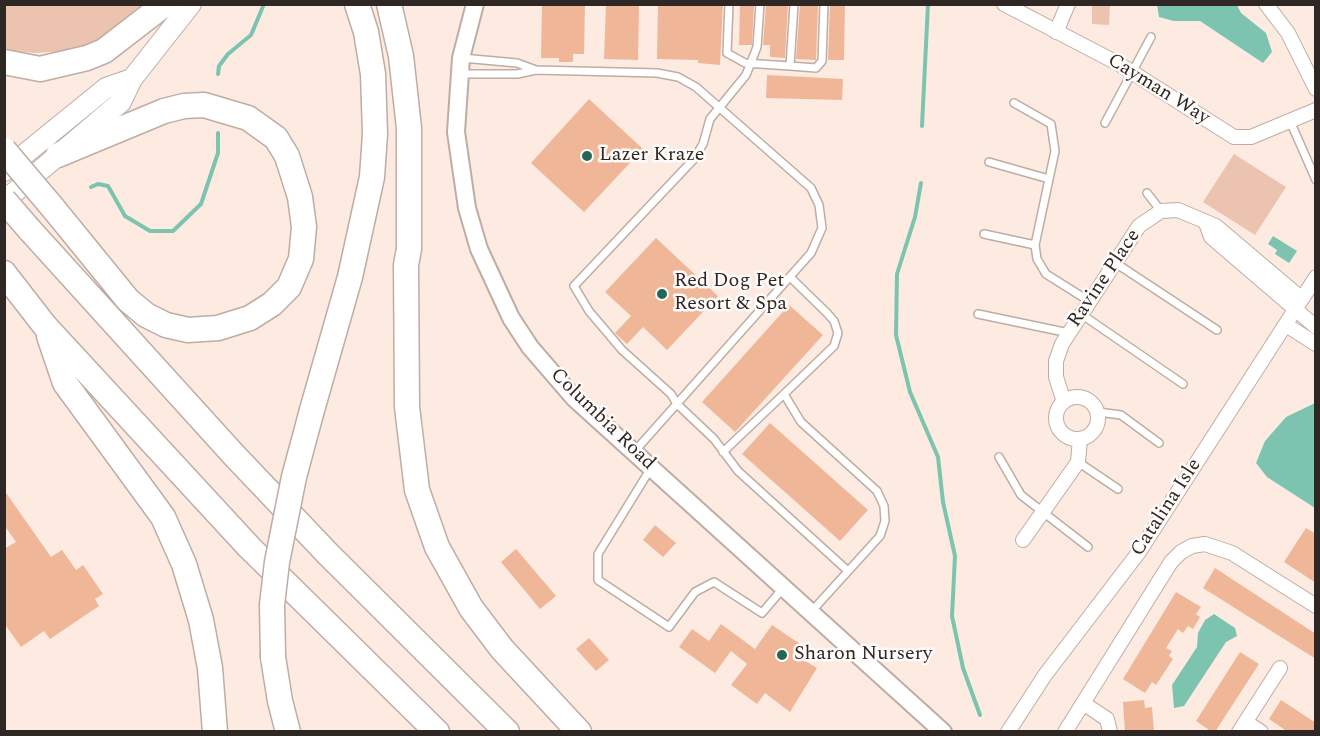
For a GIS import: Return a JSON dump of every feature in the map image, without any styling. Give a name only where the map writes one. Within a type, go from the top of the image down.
[{"type":"highway","points":[[4,62],[40,69],[87,58],[104,51],[165,4]]},
{"type":"highway","points":[[389,4],[401,56],[409,128],[409,249],[406,265],[407,407],[417,490],[437,547],[471,608],[523,674],[579,732]]},
{"type":"highway","points":[[288,732],[273,657],[272,614],[277,562],[294,477],[350,278],[372,177],[375,134],[373,74],[366,32],[356,5]]},
{"type":"highway","points":[[4,150],[110,281],[147,315],[165,325],[188,330],[218,328],[250,318],[272,304],[288,287],[301,259],[304,227],[300,197],[287,156],[276,138],[248,118],[204,105],[184,106],[164,111],[58,155]]},
{"type":"highway","points":[[4,201],[249,471],[507,732]]},
{"type":"highway","points":[[4,273],[45,326],[249,548],[437,732]]},
{"type":"highway","points":[[45,326],[65,383],[163,518],[184,564],[201,620],[210,668],[215,732]]},
{"type":"main road","points":[[4,201],[121,102],[132,79],[191,4]]},
{"type":"main road","points":[[4,171],[106,88],[132,79]]},
{"type":"street","name":"Columbia Road","points":[[475,4],[461,66],[456,132],[462,183],[479,249],[492,281],[524,337],[557,380],[943,732]]},
{"type":"street","name":"Cayman Way","points":[[1004,4],[1021,9],[1056,32],[1133,72],[1234,137],[1251,137],[1316,110]]},
{"type":"street","points":[[1056,32],[1068,4]]},
{"type":"street","points":[[1266,4],[1288,33],[1316,89]]},
{"type":"street","points":[[1161,211],[1178,210],[1206,223],[1211,237],[1299,304],[1316,327]]},
{"type":"street","name":"Ravine Place","points":[[1064,402],[1056,377],[1056,361],[1069,333],[1139,226],[1161,211]]},
{"type":"street","name":"Catalina Isle","points":[[1008,732],[1050,668],[1139,552],[1316,277]]},
{"type":"street","points":[[1286,325],[1316,344]]},
{"type":"street","points":[[1077,397],[1084,398],[1095,406],[1098,412],[1098,423],[1095,430],[1080,440],[1067,437],[1058,426],[1058,411],[1064,402],[1077,397]]},
{"type":"street","points":[[1023,540],[1078,462],[1080,440]]},
{"type":"street","points":[[1065,732],[1171,562],[1181,552],[1192,546],[1205,544],[1232,553],[1316,606]]},
{"type":"street","points":[[1261,732],[1242,727],[1280,668]]},
{"type":"street","points":[[1083,703],[1107,719],[1110,732]]},
{"type":"lane","points":[[729,4],[727,53],[738,61],[816,68],[822,61],[824,4]]},
{"type":"lane","points":[[760,4],[757,46],[751,63],[739,84],[710,119],[703,144],[694,159],[574,286],[609,337],[671,394],[677,404],[738,471],[848,571]]},
{"type":"lane","points":[[790,66],[795,4]]},
{"type":"lane","points":[[1105,123],[1151,37]]},
{"type":"lane","points":[[461,66],[517,63],[536,70]]},
{"type":"lane","points":[[461,66],[517,74],[536,70],[657,73],[678,77],[696,87],[811,188],[819,205],[822,228],[811,253],[634,452]]},
{"type":"lane","points":[[1014,103],[1051,124],[1055,151],[1035,245],[1038,259],[1046,274],[1089,301]]},
{"type":"lane","points":[[1290,121],[1316,180]]},
{"type":"lane","points":[[989,162],[1049,179]]},
{"type":"lane","points":[[1147,193],[1161,211]]},
{"type":"lane","points":[[984,234],[1035,245]]},
{"type":"lane","points":[[1114,262],[1218,330]]},
{"type":"lane","points":[[723,452],[834,346],[838,333],[834,321],[790,277]]},
{"type":"lane","points":[[978,314],[1069,333]]},
{"type":"lane","points":[[1081,314],[1183,384]]},
{"type":"lane","points":[[784,394],[801,422],[877,490],[884,506],[885,521],[880,536],[811,612]]},
{"type":"lane","points":[[1098,412],[1121,415],[1159,443]]},
{"type":"lane","points":[[999,457],[1021,495],[1088,547]]},
{"type":"lane","points":[[1078,462],[1118,489]]},
{"type":"lane","points":[[651,467],[598,554],[598,580],[669,627],[694,592],[714,582],[762,614],[784,587]]},
{"type":"shaded area","points":[[5,5],[153,5],[112,40],[70,51],[34,53],[5,50]]},
{"type":"shaded area","points":[[1092,5],[1110,5],[1109,25],[1092,24]]},
{"type":"shaded area","points":[[1234,154],[1286,187],[1255,235],[1203,202]]},
{"type":"water","points":[[1157,5],[1237,5],[1241,13],[1266,33],[1272,52],[1263,63],[1200,21],[1174,21],[1159,17]]},
{"type":"water","points":[[1273,236],[1297,251],[1289,263],[1275,254],[1277,250],[1268,244]]},
{"type":"water","points":[[1316,403],[1315,508],[1267,477],[1256,463],[1265,441],[1286,417]]},
{"type":"water","points":[[1214,614],[1235,628],[1237,636],[1226,642],[1184,706],[1174,708],[1172,685],[1197,647],[1198,633],[1205,620]]},
{"type":"building","points":[[542,4],[585,4],[584,54],[573,54],[573,62],[559,62],[559,58],[541,58]]},
{"type":"building","points":[[606,4],[639,4],[638,60],[604,59]]},
{"type":"building","points":[[658,4],[723,4],[720,65],[698,63],[698,60],[657,59]]},
{"type":"building","points":[[740,4],[754,4],[752,45],[739,45]]},
{"type":"building","points":[[766,4],[788,4],[785,58],[770,57],[770,45],[763,45]]},
{"type":"building","points":[[800,4],[818,4],[816,60],[796,59]]},
{"type":"building","points":[[830,4],[845,4],[844,60],[828,60]]},
{"type":"building","points":[[767,75],[843,79],[842,100],[766,98]]},
{"type":"building","name":"Lazer Kraze","points":[[589,99],[643,149],[584,212],[531,163]]},
{"type":"building","name":"Red Dog Pet Resort & Spa","points":[[656,238],[718,296],[667,350],[643,327],[627,344],[615,333],[631,316],[605,292]]},
{"type":"building","points":[[789,305],[823,335],[735,432],[702,402]]},
{"type":"building","points":[[770,423],[868,510],[840,541],[742,454]]},
{"type":"building","points":[[4,490],[51,557],[62,550],[76,570],[83,565],[103,594],[95,599],[99,606],[50,639],[44,631],[21,647],[4,623],[4,549],[16,542],[4,525]]},
{"type":"building","points":[[655,525],[676,543],[663,557],[643,540]]},
{"type":"building","points":[[1306,528],[1316,534],[1316,583],[1284,562]]},
{"type":"building","points":[[516,549],[556,596],[540,609],[501,562]]},
{"type":"building","points":[[1215,568],[1316,634],[1316,659],[1203,588]]},
{"type":"building","points":[[1176,592],[1201,607],[1196,614],[1200,617],[1193,629],[1188,626],[1183,633],[1178,629],[1166,648],[1172,651],[1169,656],[1173,659],[1156,685],[1152,682],[1145,693],[1123,679]]},
{"type":"building","points":[[721,624],[755,649],[772,625],[809,650],[802,659],[817,668],[790,712],[765,693],[757,704],[731,685],[747,664],[731,651],[715,673],[679,647],[692,629],[709,641]]},
{"type":"building","points":[[589,638],[609,660],[596,671],[576,649]]},
{"type":"building","points":[[1240,652],[1259,664],[1215,732],[1212,732],[1196,721]]},
{"type":"building","points":[[1144,700],[1145,708],[1152,707],[1154,732],[1125,732],[1123,702]]},
{"type":"building","points":[[1281,700],[1316,723],[1316,732],[1288,732],[1269,719]]},
{"type":"waterway","points":[[218,74],[219,66],[228,54],[251,35],[264,4]]},
{"type":"waterway","points":[[922,126],[928,4]]},
{"type":"waterway","points":[[91,187],[98,184],[108,186],[125,216],[150,231],[173,231],[201,204],[218,153],[218,133]]},
{"type":"waterway","points":[[921,183],[915,217],[897,274],[896,335],[910,392],[938,457],[943,502],[955,556],[952,616],[963,668],[980,715]]},
{"type":"place","name":"Lazer Kraze","points":[[587,156]]},
{"type":"place","name":"Red Dog Pet Resort & Spa","points":[[662,294]]},
{"type":"place","name":"Sharon Nursery","points":[[782,655]]}]
